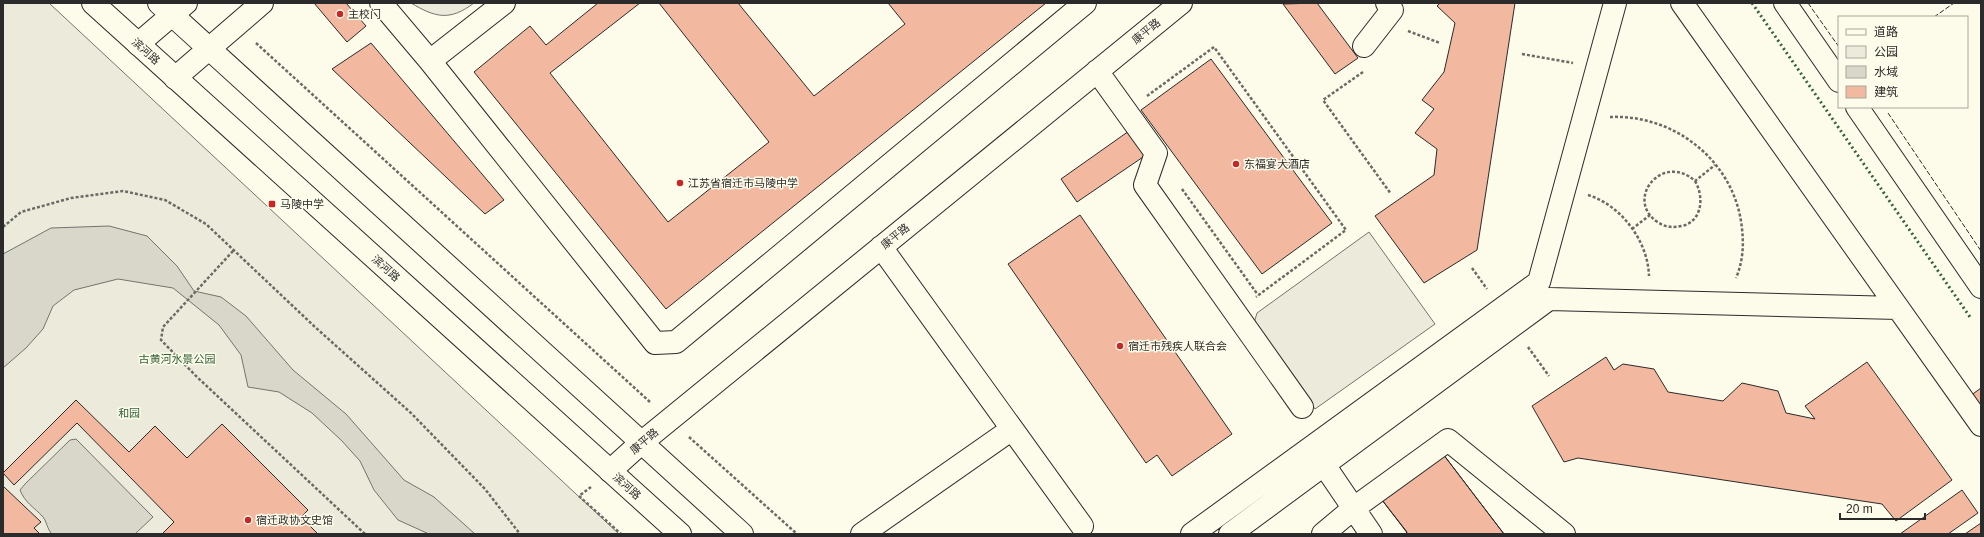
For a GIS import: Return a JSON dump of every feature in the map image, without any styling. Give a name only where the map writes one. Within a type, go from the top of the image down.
[{"type":"main road","name":"滨河路","points":[[93,3],[680,534]]},
{"type":"main road","points":[[175,78],[262,3]]},
{"type":"main road","points":[[382,3],[655,342],[676,342],[1085,3]]},
{"type":"main road","points":[[430,61],[504,3]]},
{"type":"main road","name":"康平路","points":[[610,471],[641,443],[1181,3]]},
{"type":"main road","points":[[1192,534],[1539,282],[1615,3]]},
{"type":"main road","points":[[1682,3],[1981,425]]},
{"type":"main road","points":[[1785,3],[1838,81]]},
{"type":"main road","points":[[138,44],[172,7],[209,48],[742,534]]},
{"type":"main road","points":[[1364,46],[1385,12]]},
{"type":"main road","points":[[1097,71],[1156,153],[1145,185],[1236,311],[1302,407]]},
{"type":"main road","points":[[1858,108],[1981,287]]},
{"type":"main road","points":[[881,247],[1082,526]]},
{"type":"main road","points":[[1230,534],[1549,299],[1898,308]]},
{"type":"main road","points":[[862,534],[1012,429]]},
{"type":"main road","points":[[1323,534],[1354,508],[1448,440],[1564,534]]},
{"type":"main road","points":[[1312,447],[1371,534]]},
{"type":"path","points":[[1385,12],[1440,43]]},
{"type":"path","points":[[236,25],[797,534]]},
{"type":"path","points":[[1364,46],[1363,72],[1323,100],[1391,194]]},
{"type":"path","points":[[1126,112],[1214,48],[1346,230],[1236,311]]},
{"type":"path","points":[[1522,54],[1598,68]]},
{"type":"path","points":[[1584,118],[1619,116],[1660,124],[1692,142],[1725,176],[1734,194],[1743,237],[1742,257],[1738,272],[1725,303]]},
{"type":"path","points":[[1695,181],[1715,165]]},
{"type":"path","points":[[1679,172],[1688,175],[1695,181],[1700,190],[1702,199],[1700,209],[1695,218],[1688,224],[1670,228],[1661,225],[1650,215],[1646,206],[1645,197],[1647,188],[1654,178],[1663,173],[1679,172]]},
{"type":"path","points":[[1179,185],[1258,295]]},
{"type":"path","points":[[1565,187],[1598,198],[1617,212],[1638,237],[1645,255],[1649,273],[1649,302]]},
{"type":"path","points":[[3,227],[21,212],[71,198],[123,191],[165,200],[206,224],[315,327],[411,413],[485,489],[520,534]]},
{"type":"path","points":[[1632,229],[1650,215]]},
{"type":"path","points":[[233,251],[175,312],[163,327],[161,340],[198,377],[365,534]]},
{"type":"path","points":[[610,471],[579,496],[621,534]]},
{"type":"green space","name":"古黄河水景公园","points":[[3,3],[49,3],[619,534],[3,534]]},
{"type":"green space","points":[[411,3],[474,3],[458,13],[443,15],[428,12]]},
{"type":"green space","points":[[1369,232],[1435,324],[1315,409],[1254,323],[1257,313]]},
{"type":"water","points":[[109,226],[147,236],[177,266],[194,291],[221,297],[246,316],[293,370],[346,414],[404,480],[434,497],[475,534],[429,534],[398,520],[374,490],[360,461],[342,441],[312,413],[279,392],[248,387],[241,355],[219,325],[173,288],[118,279],[74,290],[53,306],[43,329],[26,348],[3,368],[3,254],[51,228]]},
{"type":"water","points":[[76,439],[153,517],[135,534],[52,534],[43,517],[27,502],[22,494],[20,490],[25,484],[70,440]]},
{"type":"building","name":"主校门","points":[[314,3],[346,3],[366,26],[347,42]]},
{"type":"building","points":[[598,3],[640,3],[550,73],[668,222],[769,142],[659,3],[738,3],[814,96],[905,24],[888,3],[1046,3],[666,309],[474,72],[530,26],[546,45]]},
{"type":"building","points":[[1317,3],[1358,58],[1335,74],[1283,4]]},
{"type":"building","points":[[1440,3],[1515,3],[1477,250],[1424,283],[1375,216],[1434,175],[1437,149],[1415,133],[1434,109],[1422,100],[1444,72],[1455,23],[1437,6]]},
{"type":"building","points":[[371,43],[504,200],[485,214],[332,69]]},
{"type":"building","points":[[1211,59],[1332,223],[1262,274],[1141,110]]},
{"type":"building","points":[[1129,131],[1146,155],[1077,202],[1061,179]]},
{"type":"building","points":[[1080,215],[1232,434],[1172,476],[1157,455],[1146,463],[1008,264]]},
{"type":"building","points":[[1606,357],[1614,370],[1623,364],[1654,369],[1668,392],[1723,401],[1742,383],[1778,391],[1786,413],[1815,419],[1805,406],[1867,362],[1952,480],[1896,521],[1882,504],[1578,458],[1564,462],[1532,406]]},
{"type":"building","points":[[1981,388],[1981,411],[1970,396]]},
{"type":"building","points":[[76,400],[129,452],[155,426],[187,458],[222,424],[308,510],[301,517],[318,534],[162,534],[174,522],[77,423],[14,485],[3,473]]},
{"type":"building","points":[[1443,454],[1504,534],[1405,534],[1407,532],[1382,500]]},
{"type":"building","points":[[1443,454],[1504,534],[1408,534],[1382,500]]},
{"type":"building","points":[[3,486],[41,522],[34,528],[40,534],[3,534]]},
{"type":"building","points":[[1962,490],[1978,513],[1948,534],[1900,534]]},
{"type":"building","points":[[1981,523],[1981,534],[1965,534]]},
{"type":"hedge","points":[[1752,3],[1970,317]]},
{"type":"fence","points":[[1808,3],[1838,46]]},
{"type":"fence","points":[[1935,16],[1954,3]]},
{"type":"fence","points":[[1888,113],[1981,251]]},
{"type":"place","name":"主校门","points":[[340,14]]},
{"type":"place","name":"东福宴大酒店","points":[[1236,164]]},
{"type":"place","name":"江苏省宿迁市马陵中学","points":[[680,183]]},
{"type":"place","name":"马陵中学","points":[[272,204]]},
{"type":"place","name":"宿迁市残疾人联合会","points":[[1120,346]]},
{"type":"place","name":"宿迁政协文史馆","points":[[248,520]]},
{"type":"park label","name":"和园","points":[[129,413]]}]
